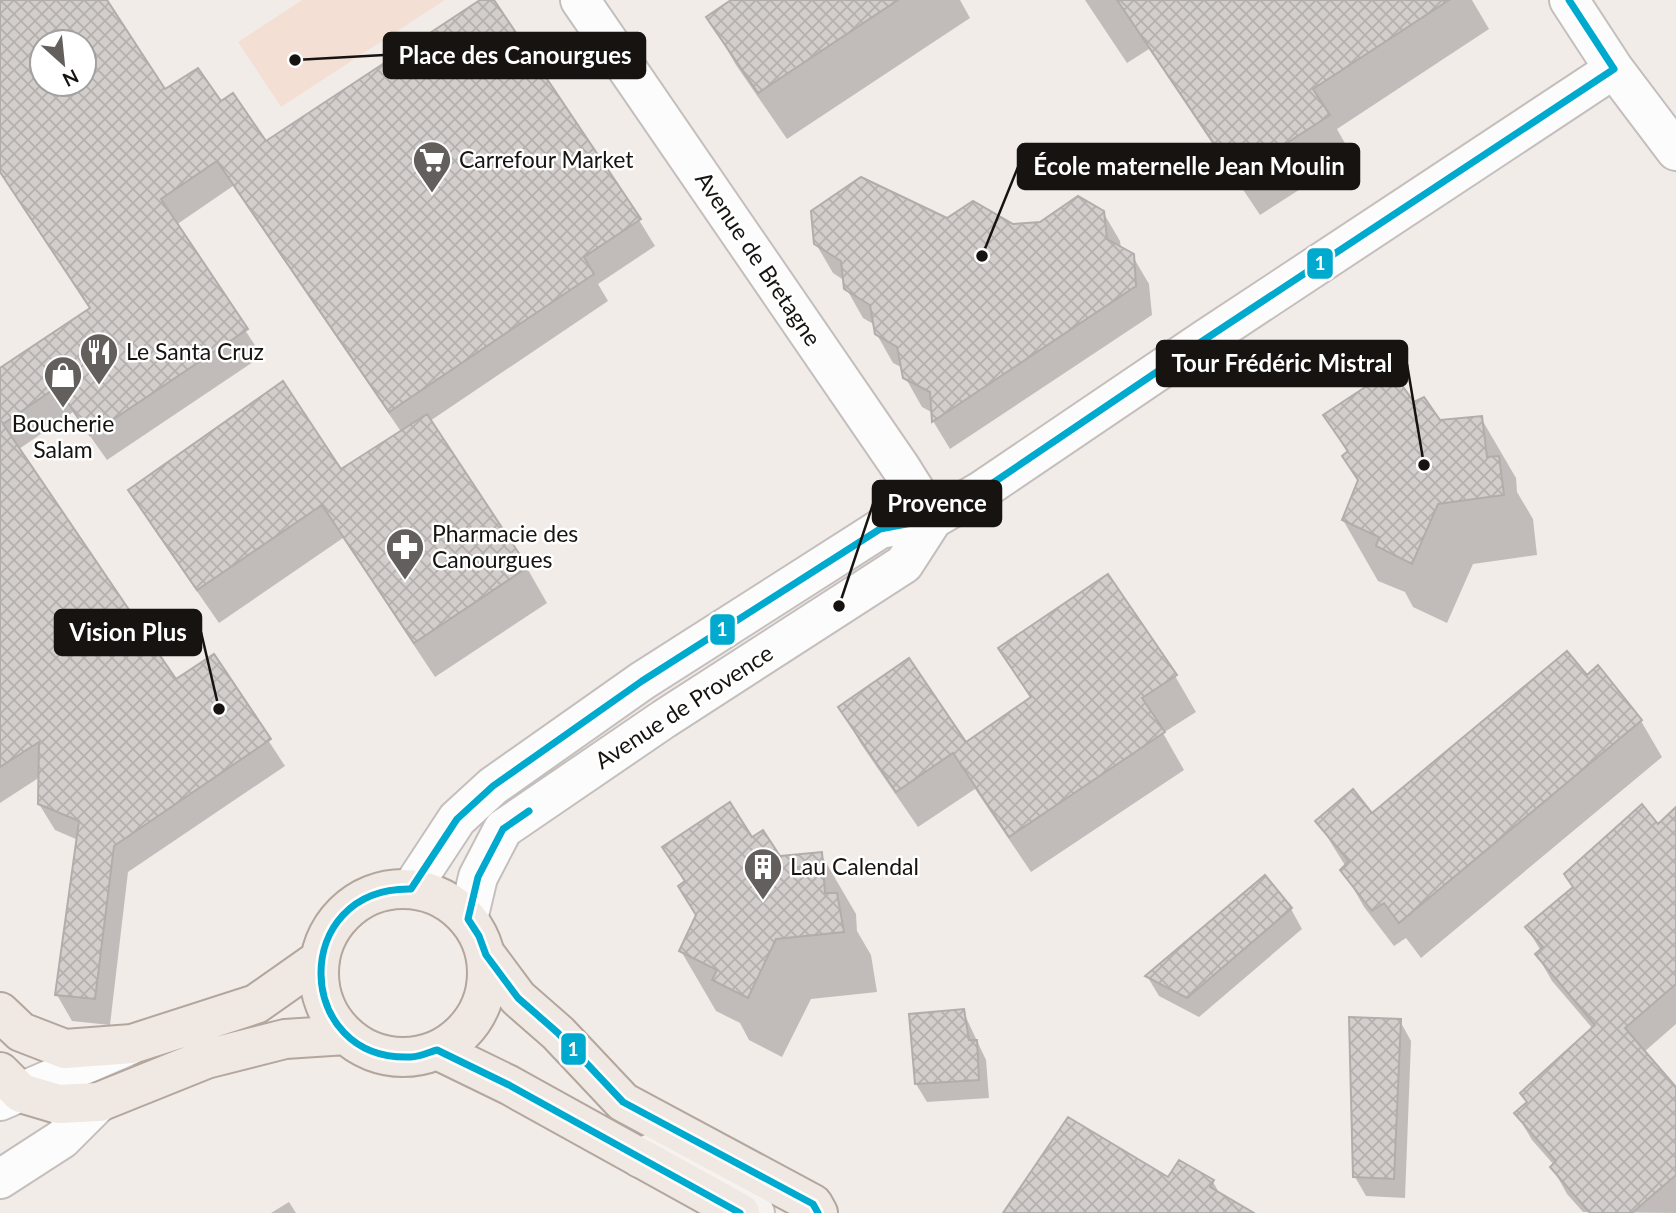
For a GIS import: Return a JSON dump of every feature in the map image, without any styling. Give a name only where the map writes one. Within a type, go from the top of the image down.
[{"type":"main road","points":[[411,889],[433,893],[452,904],[468,919],[480,936],[486,955],[487,984],[478,1011],[461,1034],[437,1050],[412,1057],[387,1056],[365,1048],[346,1035],[329,1014],[319,987],[320,959],[328,935],[342,914],[362,899],[385,890],[411,889]]},
{"type":"main road","points":[[486,955],[518,998],[558,1033],[623,1102],[813,1204],[818,1213]]},
{"type":"main road","points":[[0,1012],[21,1032],[65,1049],[132,1044],[256,1004],[320,959]]},
{"type":"main road","points":[[7,1089],[58,1104],[99,1102],[206,1059],[285,1039],[346,1035]]},
{"type":"main road","points":[[437,1050],[509,1085],[740,1213]]},
{"type":"street","name":"Avenue de Bretagne","points":[[580,0],[901,467],[933,519]]},
{"type":"street","points":[[1569,0],[1614,69],[1676,151]]},
{"type":"street","name":"Avenue de Provence","points":[[411,889],[457,819],[503,779],[642,681],[880,529],[933,519],[981,491],[1614,69]]},
{"type":"street","name":"Avenue de Provence","points":[[468,919],[478,877],[503,829],[664,719],[904,564],[933,519]]},
{"type":"street","points":[[7,1089],[132,1044]]},
{"type":"street","points":[[0,1180],[62,1139],[99,1102]]},
{"type":"street","points":[[640,1158],[687,1138],[755,1213]]},
{"type":"shaded area","points":[[302,0],[445,0],[281,107],[238,42]]},
{"type":"building","points":[[0,0],[107,0],[165,89],[198,68],[221,101],[233,93],[266,141],[480,0],[494,0],[641,219],[584,257],[594,274],[389,412],[217,161],[161,199],[248,329],[90,435],[57,387],[3,424],[176,679],[214,654],[271,739],[114,846],[95,999],[55,995],[79,821],[38,804],[39,742],[0,767],[0,368],[90,308],[0,172]]},
{"type":"building","points":[[731,0],[898,0],[758,93],[706,17]]},
{"type":"building","points":[[1117,0],[1449,0],[1313,89],[1330,115],[1236,176]]},
{"type":"building","points":[[861,177],[947,218],[973,201],[1013,224],[1040,222],[1078,196],[1104,211],[1107,239],[1134,254],[1136,286],[932,422],[930,392],[903,378],[897,347],[875,334],[870,305],[844,289],[841,261],[814,244],[811,211]]},
{"type":"building","points":[[1391,370],[1414,402],[1424,397],[1440,420],[1482,416],[1487,457],[1499,456],[1504,495],[1438,504],[1412,564],[1376,546],[1379,537],[1342,520],[1358,480],[1342,456],[1348,451],[1323,415]]},
{"type":"building","points":[[283,381],[341,469],[427,414],[528,567],[414,643],[322,505],[197,590],[128,490]]},
{"type":"building","points":[[1108,574],[1177,675],[1142,698],[1165,732],[1009,837],[953,753],[896,792],[838,707],[909,658],[966,742],[1031,697],[998,648]]},
{"type":"building","points":[[1567,651],[1587,675],[1598,665],[1642,720],[1399,923],[1384,903],[1372,911],[1340,870],[1349,861],[1315,821],[1353,789],[1372,813]]},
{"type":"building","name":"Lau Calendal","points":[[730,802],[752,837],[763,830],[780,856],[822,852],[825,893],[837,893],[844,932],[776,939],[748,998],[712,980],[717,970],[679,951],[696,915],[678,886],[685,881],[662,847]]},
{"type":"building","points":[[1642,804],[1658,824],[1676,807],[1676,984],[1625,1028],[1676,1087],[1676,1175],[1632,1213],[1590,1213],[1550,1167],[1556,1161],[1514,1113],[1527,1102],[1520,1093],[1595,1025],[1535,954],[1543,947],[1525,927],[1573,887],[1564,874]]},
{"type":"building","points":[[1265,875],[1292,908],[1187,998],[1145,976]]},
{"type":"building","points":[[964,1009],[969,1040],[977,1040],[979,1080],[915,1084],[909,1014]]},
{"type":"building","points":[[1349,1017],[1401,1019],[1394,1179],[1353,1177]]},
{"type":"building","points":[[1068,1117],[1168,1177],[1179,1160],[1214,1180],[1210,1187],[1254,1213],[1003,1213]]},
{"type":"transit line","name":"1","points":[[1569,0],[1614,69]]},
{"type":"transit line","name":"1","points":[[740,1213],[509,1085],[437,1050],[411,1057],[372,1051],[344,1033],[327,1006],[321,974],[326,943],[343,915],[371,896],[411,889],[457,819],[493,786],[642,681],[880,529],[933,519],[981,491],[1614,69]]},
{"type":"transit line","name":"1","points":[[529,811],[503,829],[478,877],[468,919],[479,936],[486,955],[518,998],[558,1033],[623,1102],[813,1204],[818,1213]]},
{"type":"place","name":"Place des Canourgues","points":[[295,60]]},
{"type":"place","name":"Carrefour Market","points":[[432,194]]},
{"type":"place","name":"École maternelle Jean Moulin","points":[[982,256]]},
{"type":"place","name":"Le Santa Cruz","points":[[99,386]]},
{"type":"place","name":"Boucherie Salam","points":[[63,409]]},
{"type":"place","name":"Tour Frédéric Mistral","points":[[1424,465]]},
{"type":"place","name":"Pharmacie des Canourgues","points":[[405,581]]},
{"type":"place","name":"Provence","points":[[839,606]]},
{"type":"place","name":"Vision Plus","points":[[219,709]]},
{"type":"place","name":"Lau Calendal","points":[[763,901]]}]
